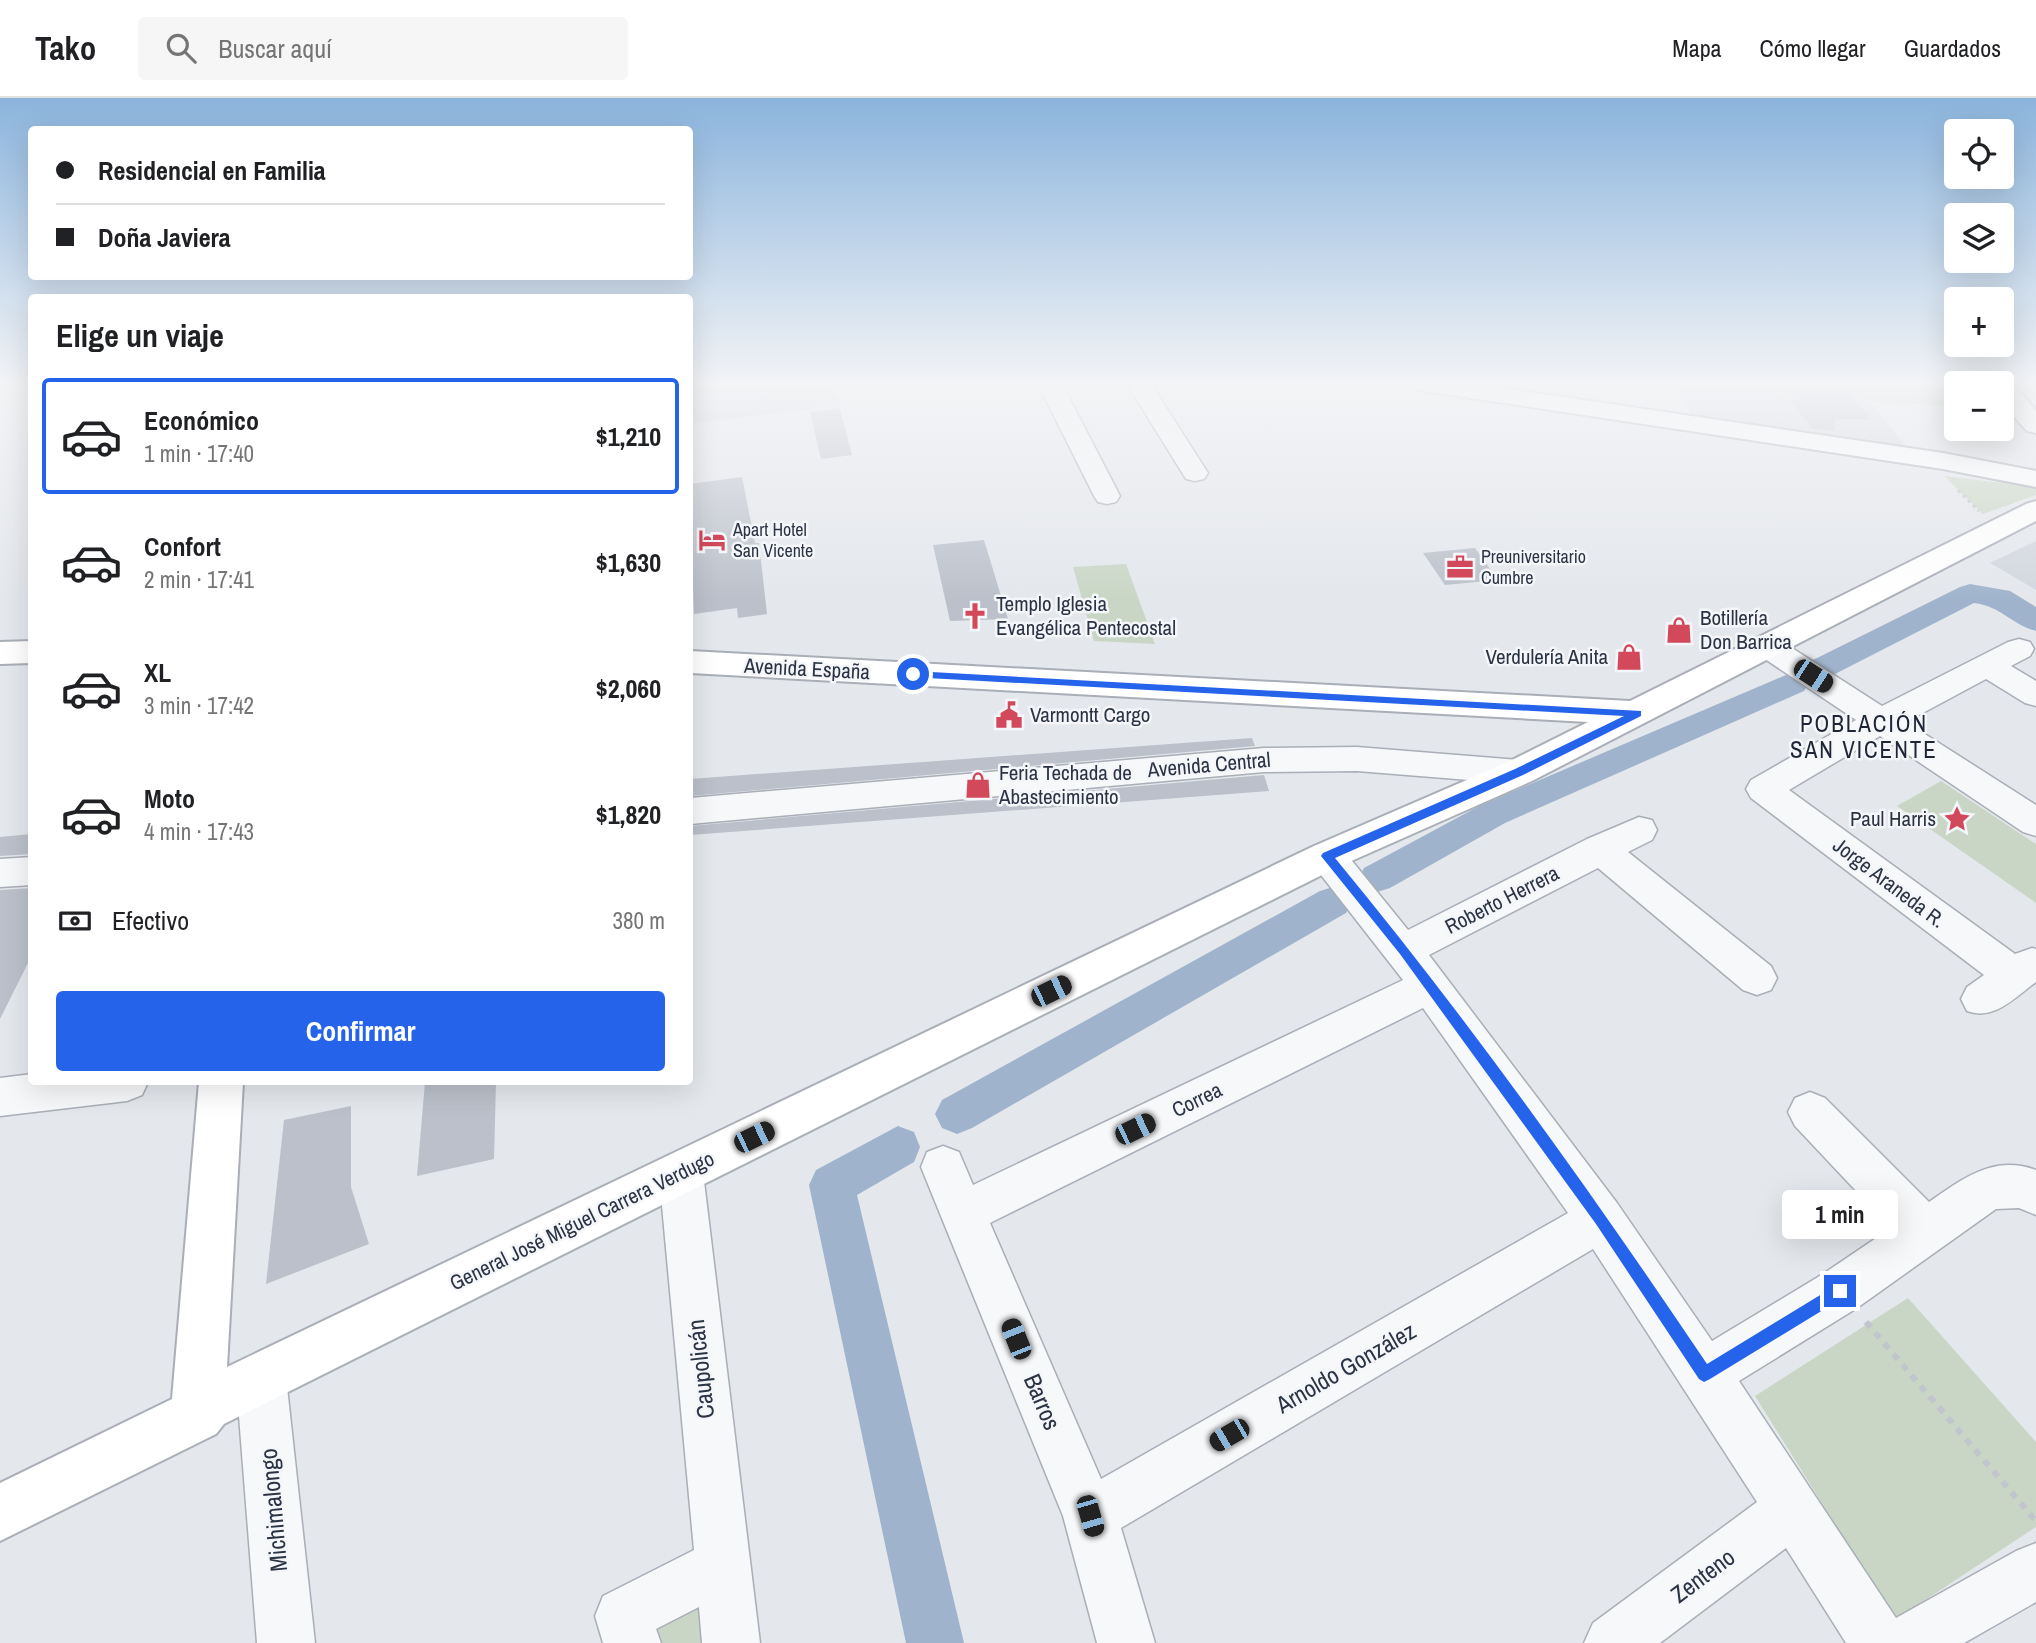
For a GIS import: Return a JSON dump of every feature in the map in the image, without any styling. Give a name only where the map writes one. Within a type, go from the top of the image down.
[{"type":"street","points":[[1087,456],[1107,496]]},
{"type":"street","points":[[1184,456],[1195,473]]},
{"type":"street","points":[[1910,456],[2036,479]]},
{"type":"street","name":"General José Miguel Carrera Verdugo","points":[[0,1513],[197,1415],[205,1405],[1327,856],[1519,772],[1638,714],[2036,510]]},
{"type":"street","points":[[1768,646],[2036,822]]},
{"type":"street","points":[[1881,721],[2019,649]]},
{"type":"street","points":[[0,653],[28,652]]},
{"type":"street","name":"Avenida España","points":[[693,662],[1638,714]]},
{"type":"street","points":[[1988,666],[2036,695]]},
{"type":"street","name":"Jorge Araneda R.","points":[[1881,721],[1763,789],[2026,969]]},
{"type":"street","name":"Avenida Central","points":[[693,811],[1264,760],[1357,759],[1519,772]]},
{"type":"street","name":"Roberto Herrera","points":[[1417,968],[1600,849],[1639,830]]},
{"type":"street","points":[[1600,849],[1757,978]]},
{"type":"street","points":[[1327,856],[1417,968],[1601,1219],[1793,1508],[1879,1643]]},
{"type":"street","points":[[0,873],[28,871]]},
{"type":"street","name":"Correa","points":[[963,1213],[1417,968]]},
{"type":"street","points":[[1981,999],[2026,969]]},
{"type":"street","points":[[0,1097],[102,1085]]},
{"type":"street","points":[[197,1415],[221,1085]]},
{"type":"street","points":[[1810,1112],[1926,1231]]},
{"type":"street","name":"Barros","points":[[943,1167],[1090,1516],[1126,1643]]},
{"type":"street","name":"Caupolicán","points":[[681,1173],[731,1643]]},
{"type":"street","points":[[1704,1374],[1840,1291],[1987,1189],[2006,1185],[2036,1192]]},
{"type":"street","name":"Arnoldo González","points":[[1090,1516],[1601,1219]]},
{"type":"street","name":"Michimalongo","points":[[261,1378],[286,1643]]},
{"type":"street","name":"Zenteno","points":[[1613,1643],[1793,1508]]},
{"type":"street","points":[[632,1643],[624,1616],[721,1566]]},
{"type":"street","points":[[1909,1643],[2036,1571]]},
{"type":"path","points":[[1943,461],[1944,476],[1997,529]]},
{"type":"path","points":[[1840,1291],[2036,1521]]},
{"type":"shaded area","points":[[2036,541],[2036,590],[1990,563]]},
{"type":"green space","points":[[1944,476],[2036,487],[2036,495],[1983,514]]},
{"type":"green space","points":[[1126,564],[1155,644],[1094,641],[1073,567]]},
{"type":"green space","points":[[1941,781],[2036,844],[2036,903],[1897,806]]},
{"type":"green space","points":[[1908,1298],[2036,1442],[2036,1527],[1895,1620],[1755,1396]]},
{"type":"green space","points":[[708,1600],[713,1643],[648,1643],[645,1631]]},
{"type":"building","points":[[820,456],[843,456],[821,459]]},
{"type":"building","points":[[742,477],[755,543],[759,543],[767,614],[738,618],[737,608],[694,614],[693,484]]},
{"type":"building","points":[[984,540],[1008,619],[950,621],[933,545]]},
{"type":"building","name":"Preuniversitario Cumbre","points":[[1475,548],[1498,580],[1445,585],[1423,553]]},
{"type":"building","points":[[1252,738],[1255,746],[693,796],[693,779]]},
{"type":"building","points":[[1264,775],[1269,791],[693,835],[693,826]]},
{"type":"building","points":[[28,834],[28,854],[0,856],[0,837]]},
{"type":"building","points":[[28,888],[28,963],[0,1019],[0,890]]},
{"type":"building","points":[[425,1085],[496,1085],[494,1159],[417,1176]]},
{"type":"building","points":[[351,1106],[351,1187],[369,1244],[266,1284],[284,1120]]},
{"type":"waterway","points":[[1824,667],[1970,593],[2000,597],[2036,621]]},
{"type":"waterway","points":[[1377,878],[1493,814],[1793,683]]},
{"type":"waterway","points":[[957,1114],[1333,902]]},
{"type":"waterway","points":[[898,1147],[832,1185],[935,1643]]},
{"type":"place","name":"Apart Hotel San Vicente","points":[[712,540]]},
{"type":"place","name":"Preuniversitario Cumbre","points":[[1460,567]]},
{"type":"place","name":"Templo Iglesia Evangélica Pentecostal","points":[[975,616]]},
{"type":"place","name":"Botillería Don Barrica","points":[[1679,630]]},
{"type":"place","name":"Verdulería Anita","points":[[1629,657]]},
{"type":"place","name":"Varmontt Cargo","points":[[1009,715]]},
{"type":"place","name":"Feria Techada de Abastecimiento","points":[[978,785]]},
{"type":"place","name":"Paul Harris","points":[[1957,819]]},
{"type":"district","name":"POBLACIÓN SAN VICENTE","points":[[1864,737]]},
{"type":"route","points":[[913,674],[1638,714],[1519,772],[1327,856],[1404,950],[1601,1219],[1704,1374],[1840,1291]]}]
